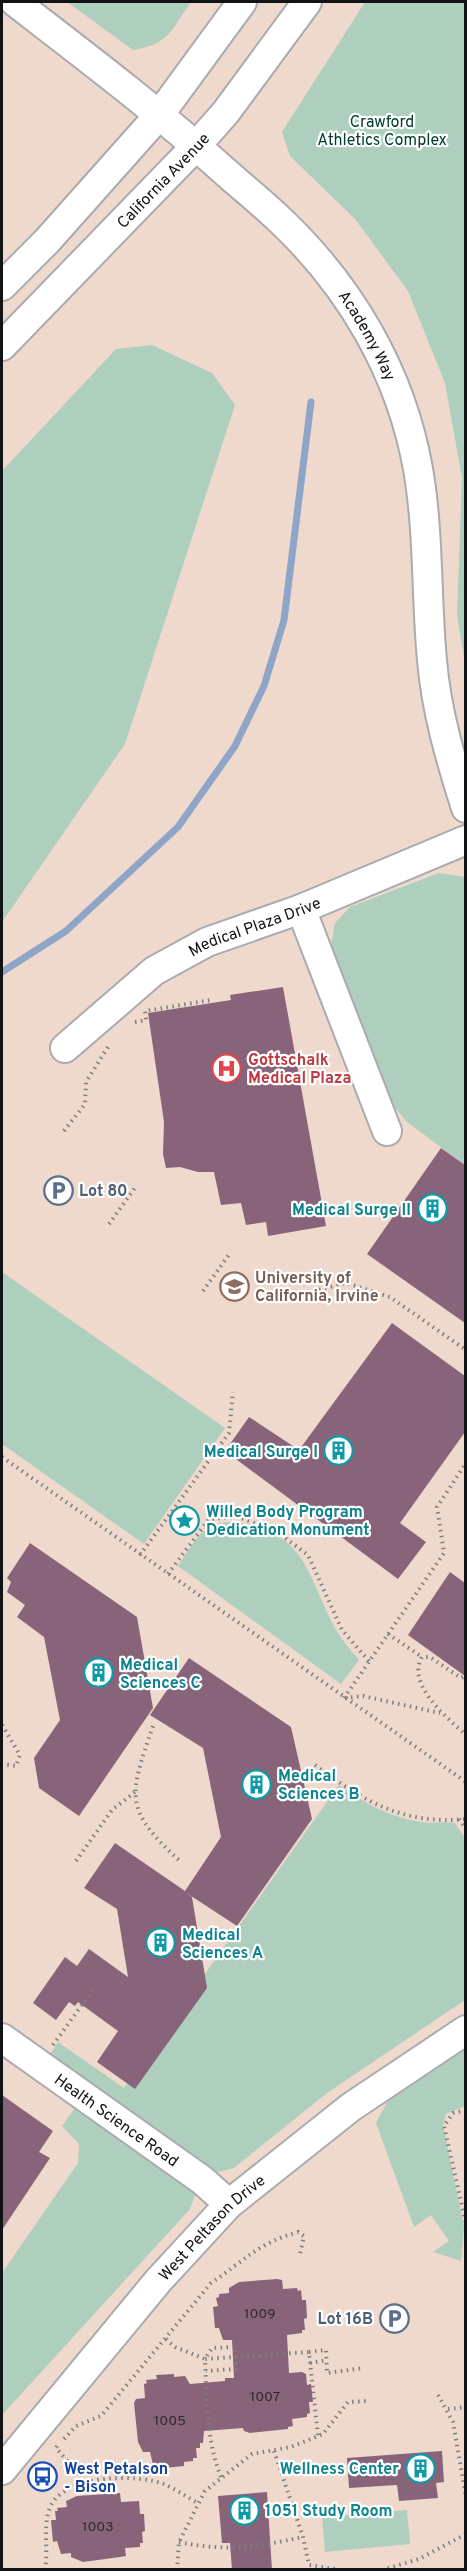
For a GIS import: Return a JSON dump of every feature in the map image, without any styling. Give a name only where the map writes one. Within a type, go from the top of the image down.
[{"type":"street","name":"Academy Way","points":[[15,2],[160,114],[281,221],[317,258],[366,327],[390,370],[402,404],[418,469],[424,521],[432,663],[447,740],[465,808]]},
{"type":"street","points":[[2,286],[47,241],[160,114],[242,2]]},
{"type":"street","name":"California Avenue","points":[[2,346],[196,146],[226,112],[307,2]]},
{"type":"street","name":"Medical Plaza Drive","points":[[65,1048],[154,971],[207,942],[301,909],[465,840]]},
{"type":"street","points":[[301,909],[387,1131]]},
{"type":"street","name":"West Peltason Drive","points":[[2,2470],[158,2281],[229,2204],[351,2107],[465,2030]]},
{"type":"street","name":"Health Science Road","points":[[2,2038],[202,2180],[229,2204]]},
{"type":"path","points":[[130,1024],[146,1020],[145,1011],[211,1000]]},
{"type":"path","points":[[63,1131],[85,1104],[86,1082],[109,1045]]},
{"type":"path","points":[[109,1224],[137,1185]]},
{"type":"path","points":[[203,1291],[231,1252]]},
{"type":"path","points":[[290,1297],[346,1284],[390,1297],[465,1350]]},
{"type":"path","points":[[140,1555],[229,1433],[232,1392]]},
{"type":"path","points":[[2,1457],[465,1782]]},
{"type":"path","points":[[344,1698],[444,1553],[437,1507],[465,1463]]},
{"type":"path","points":[[168,1574],[209,1519],[239,1517],[278,1532],[308,1555],[342,1630],[369,1661]]},
{"type":"path","points":[[387,1634],[422,1657],[430,1657],[461,1678],[463,1677]]},
{"type":"path","points":[[422,1657],[416,1667],[417,1677],[441,1713],[465,1735]]},
{"type":"path","points":[[344,1698],[363,1696],[441,1713]]},
{"type":"path","points":[[2,1725],[20,1755],[16,1766],[2,1764]]},
{"type":"path","points":[[153,1726],[138,1767],[136,1807],[152,1836],[183,1863]]},
{"type":"path","points":[[315,1765],[347,1789],[380,1806],[416,1819],[465,1819]]},
{"type":"path","points":[[76,1861],[112,1810],[135,1792]]},
{"type":"path","points":[[459,1819],[465,1829]]},
{"type":"path","points":[[39,2065],[94,1988]]},
{"type":"path","points":[[465,2110],[453,2113],[444,2126],[465,2224]]},
{"type":"path","points":[[82,2482],[78,2473],[56,2448],[76,2426],[101,2416],[211,2283],[235,2267],[251,2251],[275,2238],[298,2232],[304,2236],[300,2254]]},
{"type":"path","points":[[465,2246],[465,2292]]},
{"type":"path","points":[[166,2339],[175,2347],[205,2359],[326,2350],[327,2373],[364,2368]]},
{"type":"path","points":[[206,2371],[236,2369],[235,2347],[212,2348],[205,2359],[213,2458],[221,2477]]},
{"type":"path","points":[[309,2352],[318,2436]]},
{"type":"path","points":[[310,2363],[327,2360]]},
{"type":"path","points":[[438,2395],[448,2409],[453,2422],[465,2497]]},
{"type":"path","points":[[177,2570],[179,2542],[205,2491],[252,2454],[274,2451],[318,2436],[330,2428],[348,2402],[368,2401]]},
{"type":"path","points":[[448,2409],[465,2406]]},
{"type":"path","points":[[274,2451],[303,2537],[309,2567],[341,2570]]},
{"type":"path","points":[[45,2570],[47,2522],[53,2502],[67,2489],[82,2482],[126,2480],[164,2484],[198,2503]]},
{"type":"path","points":[[382,2570],[419,2559],[465,2534]]},
{"type":"path","points":[[179,2542],[213,2549],[251,2548],[303,2537]]},
{"type":"shaded area","name":"University of California, Irvine","points":[[2,2],[465,2],[465,2569],[2,2569]]},
{"type":"green space","points":[[67,2],[191,2],[174,28],[162,40],[133,50]]},
{"type":"green space","name":"Crawford Athletics Complex","points":[[365,2],[465,2],[465,663],[457,616],[462,478],[445,383],[408,291],[355,219],[290,156],[282,132]]},
{"type":"green space","points":[[152,345],[212,373],[235,405],[125,744],[2,922],[2,471],[116,349]]},
{"type":"green space","points":[[439,873],[465,877],[465,1165],[407,1122],[387,1098],[331,945],[335,923],[350,907]]},
{"type":"green space","points":[[2,1272],[225,1428],[144,1544],[2,1444]]},
{"type":"green space","points":[[235,1522],[258,1527],[276,1535],[290,1545],[301,1558],[334,1626],[359,1660],[341,1684],[178,1566],[195,1541],[207,1529],[214,1525]]},
{"type":"green space","points":[[339,1785],[368,1804],[399,1817],[426,1823],[455,1823],[465,1838],[465,2000],[327,2093],[234,2168],[214,2173],[49,2056],[58,2042],[124,2088]]},
{"type":"green space","points":[[465,2049],[465,2106],[446,2114],[443,2126],[464,2226],[461,2261],[433,2252],[449,2241],[431,2215],[414,2227],[376,2123],[387,2102]]},
{"type":"green space","points":[[77,2105],[197,2189],[190,2209],[2,2415],[2,2273],[78,2163],[79,2144],[62,2126]]},
{"type":"green space","points":[[407,2510],[410,2544],[325,2552],[322,2517]]},
{"type":"building","name":"Gottschalk Medical Plaza","points":[[283,987],[326,1226],[268,1236],[266,1222],[246,1225],[241,1203],[221,1205],[214,1172],[198,1172],[180,1167],[166,1168],[163,1154],[164,1122],[148,1013],[231,1000],[230,995]]},
{"type":"building","name":"Medical Surge II","points":[[441,1148],[465,1165],[465,1323],[367,1254]]},
{"type":"building","name":"Medical Surge I","points":[[392,1323],[465,1376],[465,1432],[400,1523],[426,1542],[398,1579],[225,1451],[249,1417],[299,1450]]},
{"type":"building","name":"Medical Sciences C","points":[[30,1543],[137,1617],[153,1708],[79,1816],[39,1788],[34,1758],[60,1720],[44,1637],[17,1617],[25,1605],[7,1592],[11,1582],[7,1578]]},
{"type":"building","points":[[450,1572],[465,1583],[465,1676],[408,1635]]},
{"type":"building","points":[[189,1658],[291,1727],[312,1819],[237,1926],[185,1892],[192,1897],[207,1988],[135,2089],[97,2062],[118,2031],[78,2002],[75,2006],[69,2002],[56,2020],[33,2003],[65,1957],[77,1966],[89,1949],[128,1977],[117,1909],[84,1888],[115,1843],[185,1891],[221,1837],[203,1748],[150,1715]]},
{"type":"building","points":[[2,2095],[53,2131],[39,2152],[50,2158],[2,2230]]},
{"type":"building","points":[[282,2280],[283,2289],[301,2290],[302,2300],[306,2300],[305,2330],[302,2330],[302,2333],[287,2335],[289,2373],[306,2374],[307,2385],[311,2384],[313,2402],[309,2402],[310,2413],[307,2417],[292,2419],[293,2426],[288,2429],[250,2433],[244,2431],[243,2428],[204,2431],[203,2443],[200,2443],[200,2448],[196,2448],[197,2458],[184,2462],[184,2466],[154,2469],[150,2452],[143,2452],[138,2442],[134,2403],[136,2399],[145,2398],[146,2380],[157,2379],[156,2375],[174,2374],[174,2377],[185,2376],[190,2384],[234,2378],[232,2340],[223,2340],[219,2328],[215,2328],[213,2307],[218,2306],[216,2298],[219,2294],[229,2293],[229,2288],[239,2282]]},
{"type":"building","points":[[442,2451],[444,2482],[436,2483],[438,2498],[399,2501],[397,2485],[349,2488],[347,2458]]},
{"type":"building","name":"1051 Study Room","points":[[267,2492],[272,2570],[232,2570],[230,2543],[222,2543],[218,2496]]},
{"type":"building","points":[[120,2493],[121,2502],[139,2501],[140,2514],[144,2514],[145,2531],[142,2532],[143,2543],[140,2543],[140,2547],[125,2548],[126,2556],[83,2562],[71,2557],[71,2553],[61,2554],[57,2541],[53,2542],[51,2520],[56,2520],[57,2508],[67,2507],[66,2501],[77,2496]]},
{"type":"waterway","points":[[2,972],[66,931],[178,827],[235,746],[264,686],[284,620],[311,402]]},
{"type":"place","name":"Gottschalk Medical Plaza","points":[[227,1068]]},
{"type":"place","name":"Lot 80","points":[[58,1190]]},
{"type":"place","name":"Medical Surge II","points":[[432,1209]]},
{"type":"place","name":"University of California, Irvine","points":[[234,1286]]},
{"type":"place","name":"Medical Surge I","points":[[339,1451]]},
{"type":"place","name":"Willed Body Program Dedication Monument","points":[[185,1520]]},
{"type":"place","name":"Medical Sciences C","points":[[99,1673]]},
{"type":"place","name":"Medical Sciences B","points":[[257,1784]]},
{"type":"place","name":"Medical Sciences A","points":[[161,1943]]},
{"type":"place","name":"Lot 16B","points":[[394,2318]]},
{"type":"place","name":"Wellness Center","points":[[420,2468]]},
{"type":"place","name":"West Petalson - Bison","points":[[43,2477]]},
{"type":"place","name":"1051 Study Room","points":[[244,2510]]}]
